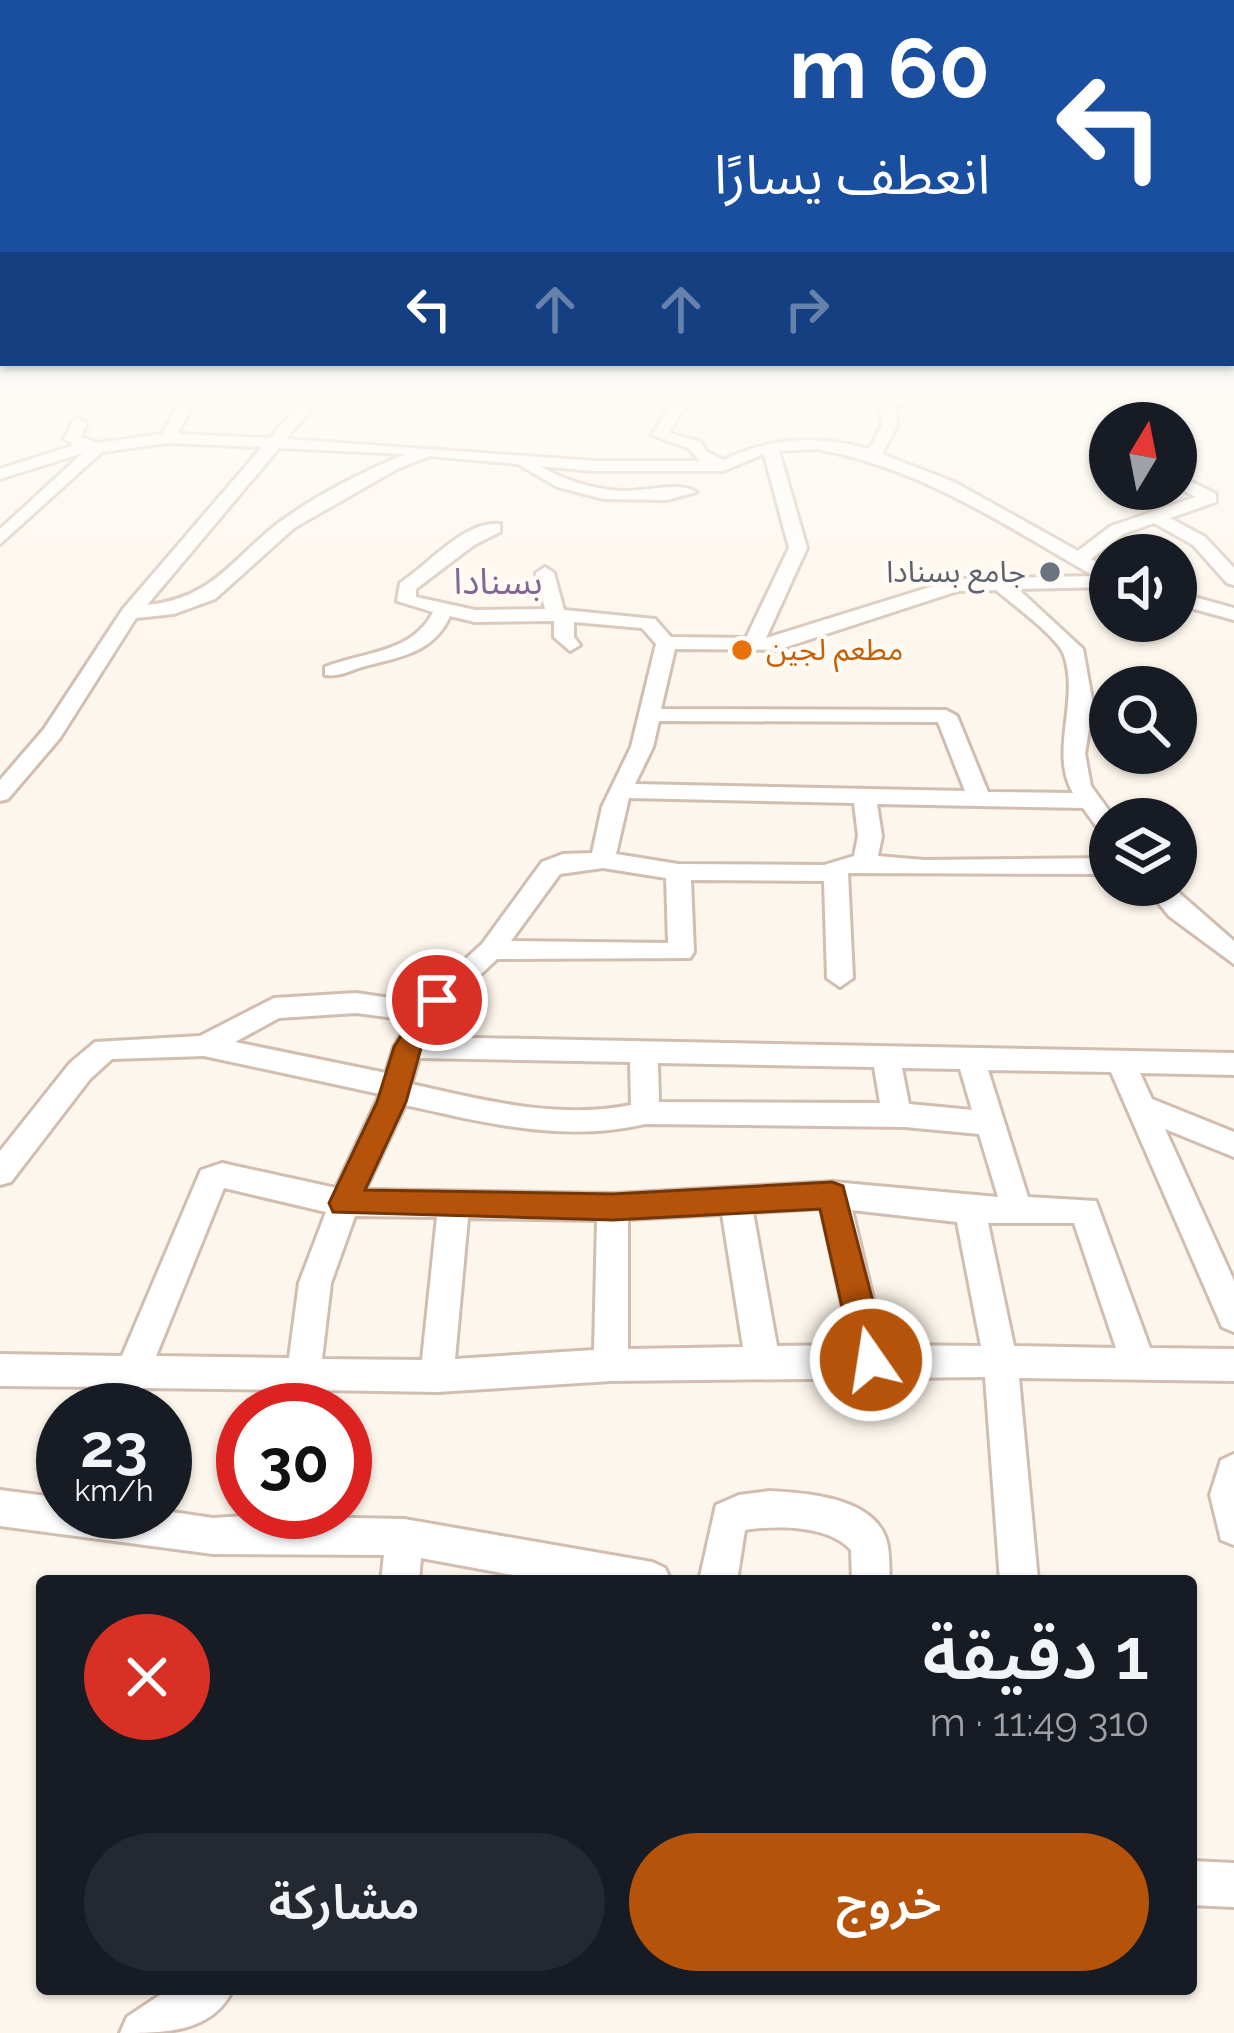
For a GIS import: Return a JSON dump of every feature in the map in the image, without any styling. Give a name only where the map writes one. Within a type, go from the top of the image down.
[{"type":"street","points":[[0,538],[50,489]]},
{"type":"street","points":[[0,794],[52,733],[130,613],[235,489]]},
{"type":"street","points":[[130,613],[174,608],[208,596],[289,524],[351,489]]},
{"type":"street","points":[[577,489],[648,498],[688,492]]},
{"type":"street","points":[[753,644],[798,548],[782,489]]},
{"type":"street","points":[[954,489],[1089,567]]},
{"type":"street","points":[[1197,491],[1216,501],[1197,506]]},
{"type":"street","points":[[1078,560],[1117,530],[1182,510]]},
{"type":"street","points":[[1156,517],[1213,552],[1211,560],[1234,579]]},
{"type":"street","points":[[494,528],[456,544],[430,574],[407,587],[407,601],[476,616],[556,615],[648,623],[666,644],[777,644],[956,585],[1089,579]]},
{"type":"street","points":[[545,573],[556,615]]},
{"type":"street","points":[[998,581],[1073,649],[1082,705],[1073,754],[1089,799]]},
{"type":"street","points":[[1197,602],[1228,609]]},
{"type":"street","points":[[332,671],[411,649],[438,628],[444,608]]},
{"type":"street","points":[[556,615],[564,618],[564,637],[570,644]]},
{"type":"street","points":[[603,860],[621,791],[642,747],[666,644]]},
{"type":"street","points":[[651,715],[946,716],[980,799]]},
{"type":"street","points":[[621,791],[1089,801]]},
{"type":"street","points":[[864,796],[870,836],[866,862]]},
{"type":"street","points":[[302,1383],[315,1283],[344,1203],[392,1102],[408,1047],[437,1000],[491,950],[551,868],[563,862],[603,860],[678,872],[830,873],[836,867],[866,862],[924,868],[1089,866]]},
{"type":"street","points":[[836,867],[840,978]]},
{"type":"street","points":[[491,950],[681,952],[678,872]]},
{"type":"street","points":[[1174,906],[1234,955]]},
{"type":"street","points":[[204,1046],[274,1008],[356,1003],[414,1011],[437,1000]]},
{"type":"street","points":[[0,1173],[92,1058],[116,1047],[204,1046],[533,1119],[623,1120],[645,1113],[807,1119],[897,1115],[991,1124]]},
{"type":"street","points":[[408,1047],[1234,1064]]},
{"type":"street","points":[[644,1054],[645,1113]]},
{"type":"street","points":[[886,1058],[897,1115]]},
{"type":"street","points":[[970,1059],[1016,1208]]},
{"type":"street","points":[[1120,1062],[1234,1318]]},
{"type":"street","points":[[1137,1105],[1234,1145]]},
{"type":"street","points":[[129,1383],[212,1179],[233,1175],[344,1203],[613,1207],[832,1195],[970,1210],[1085,1210],[1138,1363]]},
{"type":"street","points":[[832,1195],[871,1360]]},
{"type":"street","points":[[736,1203],[763,1364]]},
{"type":"street","points":[[437,1376],[454,1204]]},
{"type":"street","points":[[611,1364],[613,1207]]},
{"type":"street","points":[[970,1210],[1001,1362],[1019,1575]]},
{"type":"street","points":[[0,1370],[437,1376],[611,1364],[871,1360],[1234,1365]]},
{"type":"street","points":[[1234,1472],[1228,1495],[1234,1527]]},
{"type":"street","points":[[719,1575],[729,1518],[757,1507],[850,1524],[869,1544],[871,1575]]},
{"type":"street","points":[[0,1508],[36,1512]]},
{"type":"street","points":[[372,1534],[617,1575]]},
{"type":"street","points":[[401,1575],[404,1538]]},
{"type":"street","points":[[1197,1883],[1234,1886]]},
{"type":"place","name":"جامع بسنادا","points":[[1050,572]]},
{"type":"place","name":"مطعم لجين","points":[[742,650]]},
{"type":"district","name":"بسنادا","points":[[498,581]]},
{"type":"route","points":[[437,1000],[408,1047],[392,1102],[344,1203],[613,1207],[832,1195],[871,1360]]}]
